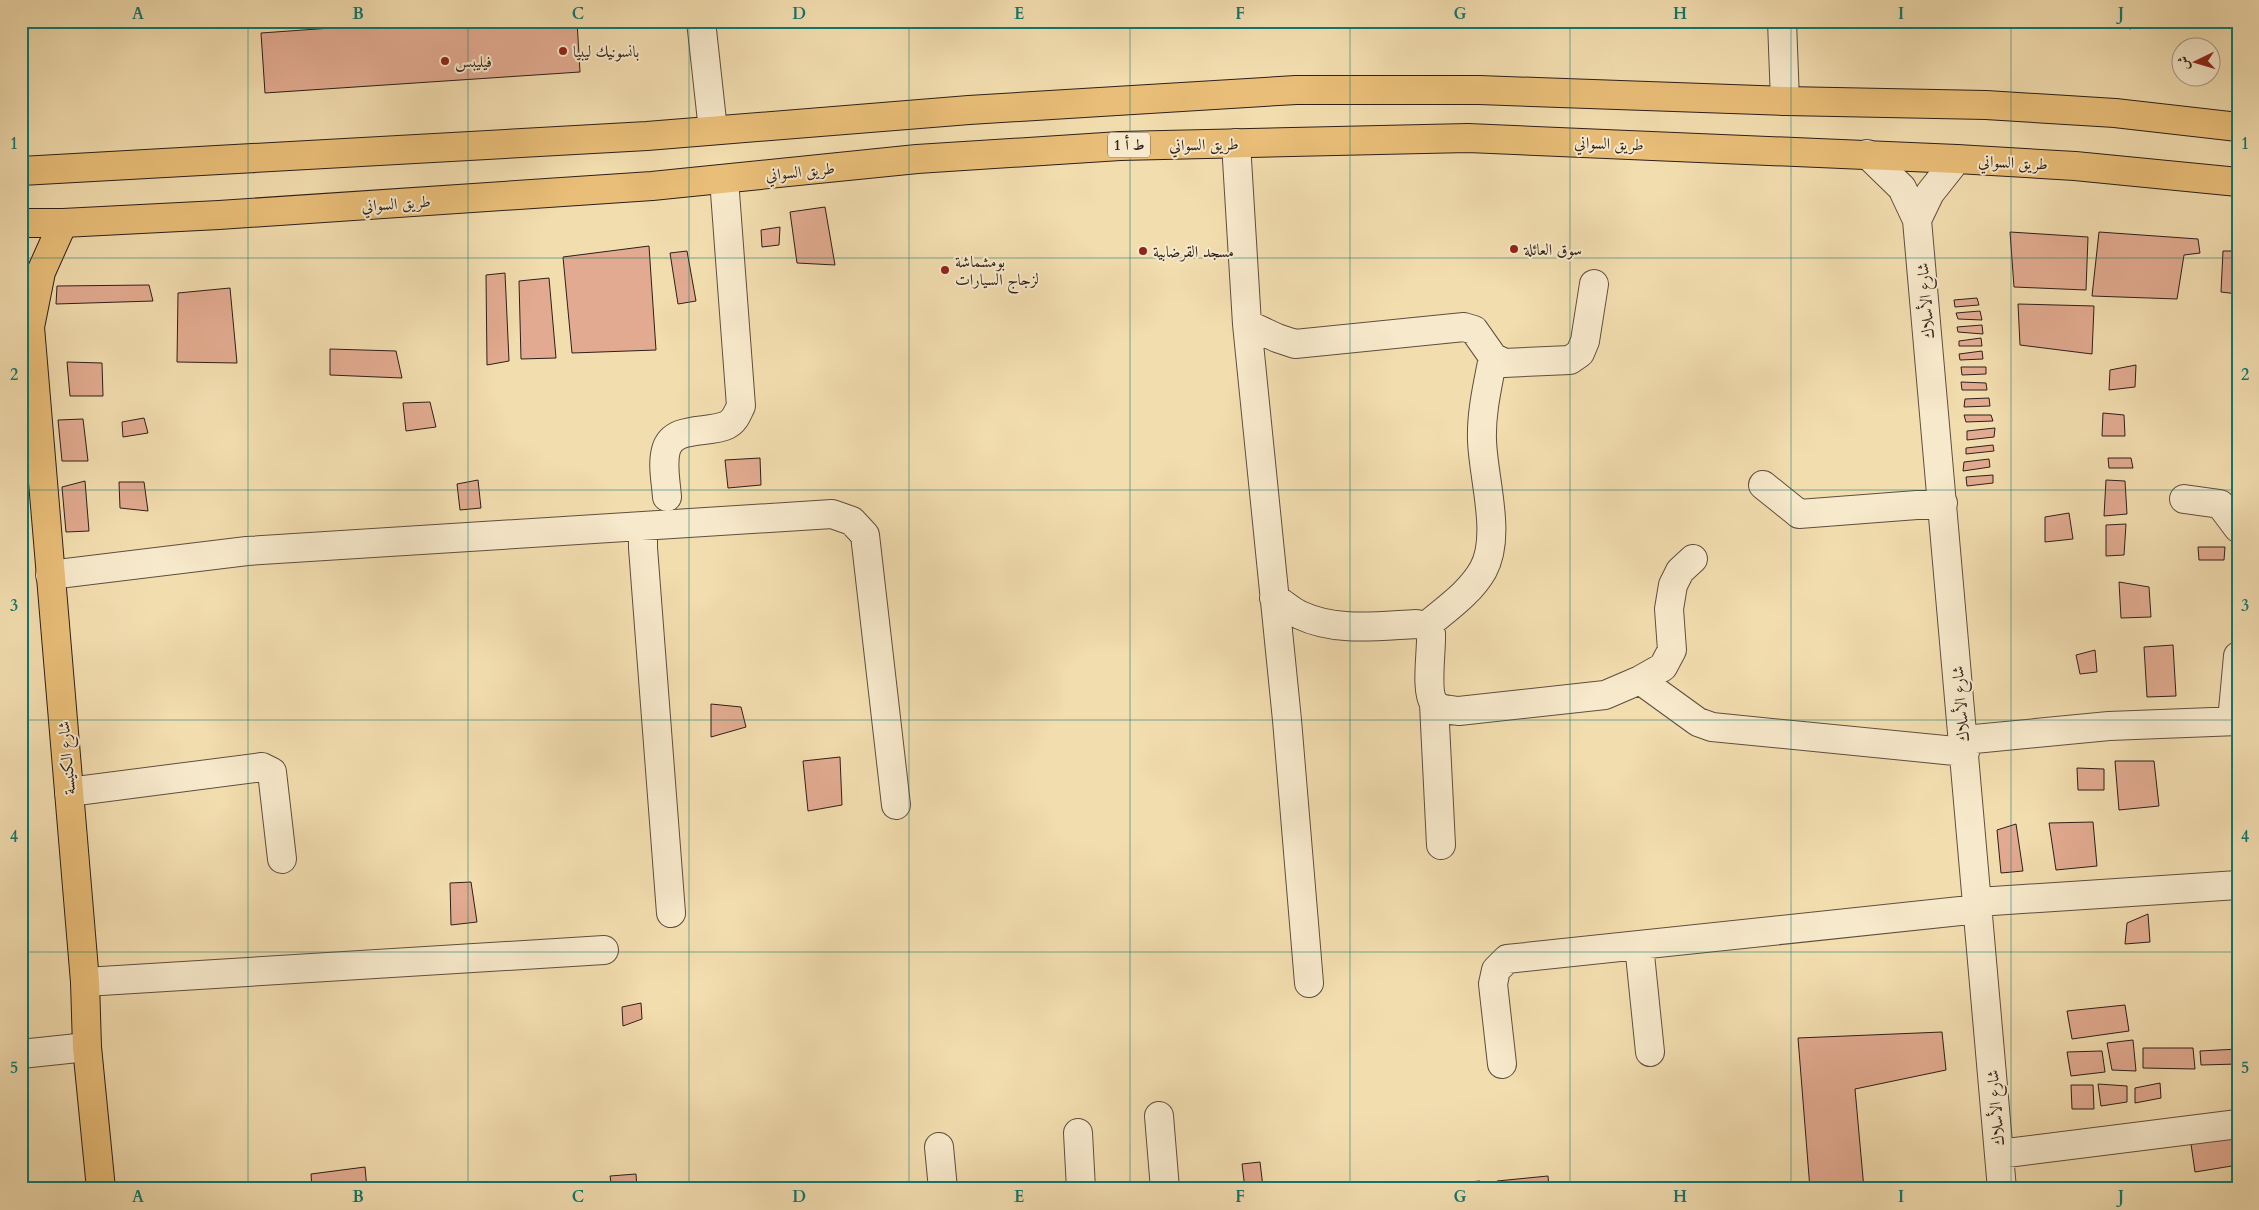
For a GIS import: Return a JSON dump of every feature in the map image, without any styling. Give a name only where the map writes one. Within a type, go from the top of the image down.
[{"type":"main road","points":[[21,171],[647,136],[969,110],[1296,90],[1479,90],[1786,101],[1986,105],[2115,113],[2238,127]]},
{"type":"main road","name":"طريق السواني","points":[[21,223],[63,223],[642,187],[917,158],[1120,146],[1468,138],[1957,159],[2076,166],[2238,182]]},
{"type":"main road","name":"شارع الكنيسة","points":[[63,223],[41,272],[26,319],[69,792],[85,982],[87,1048],[101,1189]]},
{"type":"street","points":[[702,21],[714,130]]},
{"type":"street","points":[[1782,21],[1786,101]]},
{"type":"street","points":[[1236,143],[1247,324],[1287,720],[1309,983]]},
{"type":"street","name":"شارع الأسلاك","points":[[1867,154],[1902,188],[1918,220],[2002,1189]]},
{"type":"street","name":"شارع الأسلاك","points":[[1918,220],[1930,193],[1957,159]]},
{"type":"street","points":[[667,497],[665,452],[669,443],[678,435],[727,425],[735,418],[741,406],[724,178]]},
{"type":"street","points":[[1247,324],[1276,338],[1295,344],[1464,327],[1477,333],[1493,357],[1504,363],[1570,360],[1580,353],[1585,341],[1594,284]]},
{"type":"street","points":[[1426,626],[1466,591],[1483,569],[1489,553],[1491,534],[1482,440],[1484,401],[1493,357]]},
{"type":"street","points":[[1763,485],[1799,514],[1942,503]]},
{"type":"street","points":[[2184,499],[2220,504],[2238,528]]},
{"type":"street","points":[[50,575],[248,551],[832,514],[852,521],[865,536],[896,805]]},
{"type":"street","points":[[643,527],[643,548],[671,913]]},
{"type":"street","points":[[1434,704],[1444,709],[1459,711],[1605,695],[1663,668],[1672,650],[1669,609],[1673,585],[1680,571],[1693,559]]},
{"type":"street","points":[[1274,598],[1300,615],[1329,624],[1348,627],[1416,624],[1426,626],[1431,633],[1430,694],[1434,704],[1441,845]]},
{"type":"street","points":[[1640,680],[1693,718],[1712,727],[1964,746],[2109,726],[2235,721],[2238,656]]},
{"type":"street","points":[[69,792],[262,767],[272,772],[282,859]]},
{"type":"street","points":[[1502,1064],[1494,984],[1496,970],[1507,958],[1639,945],[1978,906],[2238,885]]},
{"type":"street","points":[[1639,945],[1650,1052]]},
{"type":"street","points":[[85,982],[604,950]]},
{"type":"street","points":[[21,1054],[87,1048]]},
{"type":"street","points":[[1159,1116],[1165,1189]]},
{"type":"street","points":[[1999,1154],[2238,1124]]},
{"type":"street","points":[[1078,1133],[1080,1189]]},
{"type":"street","points":[[939,1147],[943,1189]]},
{"type":"building","points":[[430,21],[577,21],[580,72],[265,93],[261,33]]},
{"type":"building","points":[[2093,21],[2133,21],[2131,29]]},
{"type":"building","points":[[825,207],[835,265],[797,263],[790,212]]},
{"type":"building","points":[[780,227],[779,245],[762,247],[761,230]]},
{"type":"building","points":[[2010,232],[2088,237],[2086,290],[2014,287]]},
{"type":"building","points":[[2099,232],[2198,239],[2200,253],[2184,255],[2177,299],[2092,296]]},
{"type":"building","points":[[649,246],[656,350],[572,353],[563,257]]},
{"type":"building","points":[[687,251],[696,301],[678,304],[670,253]]},
{"type":"building","points":[[2223,251],[2238,251],[2238,294],[2221,292]]},
{"type":"building","points":[[505,273],[509,361],[487,365],[486,275]]},
{"type":"building","points":[[549,278],[556,358],[521,359],[519,281]]},
{"type":"building","points":[[149,285],[153,301],[56,304],[57,286]]},
{"type":"building","points":[[230,288],[237,363],[177,362],[178,293]]},
{"type":"building","points":[[1977,298],[1979,305],[1955,307],[1954,300]]},
{"type":"building","points":[[2018,304],[2094,306],[2092,354],[2020,345]]},
{"type":"building","points":[[1980,311],[1982,320],[1958,319],[1956,313]]},
{"type":"building","points":[[1982,325],[1983,334],[1958,332],[1957,327]]},
{"type":"building","points":[[1981,338],[1982,346],[1959,346],[1959,341]]},
{"type":"building","points":[[330,349],[396,351],[402,378],[330,375]]},
{"type":"building","points":[[1982,351],[1983,359],[1960,360],[1959,354]]},
{"type":"building","points":[[67,362],[102,363],[103,396],[70,396]]},
{"type":"building","points":[[2136,365],[2135,387],[2109,390],[2110,370]]},
{"type":"building","points":[[1961,367],[1986,367],[1986,374],[1962,375]]},
{"type":"building","points":[[1961,382],[1986,383],[1987,390],[1962,390]]},
{"type":"building","points":[[1989,398],[1990,406],[1964,407],[1965,399]]},
{"type":"building","points":[[430,402],[436,427],[406,431],[403,403]]},
{"type":"building","points":[[2103,413],[2124,415],[2125,436],[2102,436]]},
{"type":"building","points":[[1964,415],[1991,415],[1993,421],[1966,422]]},
{"type":"building","points":[[144,418],[148,433],[123,437],[122,422]]},
{"type":"building","points":[[83,419],[88,461],[62,461],[58,420]]},
{"type":"building","points":[[1995,428],[1994,437],[1967,440],[1967,431]]},
{"type":"building","points":[[1993,445],[1994,451],[1966,454],[1966,448]]},
{"type":"building","points":[[760,458],[761,485],[728,488],[725,460]]},
{"type":"building","points":[[2108,458],[2131,458],[2133,468],[2109,468]]},
{"type":"building","points":[[1989,459],[1990,467],[1963,471],[1964,462]]},
{"type":"building","points":[[1993,475],[1993,483],[1967,486],[1966,477]]},
{"type":"building","points":[[478,480],[481,508],[460,510],[457,484]]},
{"type":"building","points":[[2106,480],[2125,481],[2127,514],[2104,516]]},
{"type":"building","points":[[85,481],[89,531],[66,532],[62,487]]},
{"type":"building","points":[[119,482],[144,482],[148,511],[120,508]]},
{"type":"building","points":[[2069,513],[2073,539],[2045,542],[2045,517]]},
{"type":"building","points":[[2126,524],[2124,555],[2106,556],[2106,525]]},
{"type":"building","points":[[2198,547],[2225,547],[2224,560],[2199,560]]},
{"type":"building","points":[[2119,582],[2149,587],[2151,617],[2121,618]]},
{"type":"building","points":[[2173,645],[2176,696],[2147,697],[2144,647]]},
{"type":"building","points":[[2095,650],[2097,672],[2080,674],[2076,655]]},
{"type":"building","points":[[711,704],[741,707],[746,727],[711,737]]},
{"type":"building","points":[[840,757],[842,805],[808,811],[803,761]]},
{"type":"building","points":[[2115,761],[2154,761],[2159,806],[2119,810]]},
{"type":"building","points":[[2077,768],[2104,769],[2104,790],[2078,790]]},
{"type":"building","points":[[2093,822],[2097,866],[2056,870],[2049,823]]},
{"type":"building","points":[[2016,824],[2023,871],[2001,873],[1997,830]]},
{"type":"building","points":[[471,882],[477,922],[451,925],[450,883]]},
{"type":"building","points":[[2148,914],[2150,942],[2125,944],[2127,923]]},
{"type":"building","points":[[641,1003],[642,1019],[623,1026],[622,1007]]},
{"type":"building","points":[[2125,1005],[2129,1031],[2072,1039],[2067,1011]]},
{"type":"building","points":[[1942,1032],[1946,1070],[1855,1089],[1864,1189],[1810,1189],[1798,1038]]},
{"type":"building","points":[[2133,1040],[2136,1071],[2112,1070],[2107,1043]]},
{"type":"building","points":[[2143,1048],[2193,1048],[2195,1069],[2143,1068]]},
{"type":"building","points":[[2238,1049],[2238,1064],[2201,1065],[2200,1051]]},
{"type":"building","points":[[2102,1051],[2105,1072],[2071,1076],[2067,1052]]},
{"type":"building","points":[[2160,1083],[2161,1098],[2135,1103],[2135,1088]]},
{"type":"building","points":[[2098,1084],[2127,1086],[2127,1102],[2101,1106]]},
{"type":"building","points":[[2071,1085],[2093,1085],[2094,1109],[2072,1109]]},
{"type":"building","points":[[2235,1133],[2238,1165],[2195,1172],[2190,1137]]},
{"type":"building","points":[[1260,1162],[1263,1187],[1245,1189],[1242,1164]]},
{"type":"building","points":[[365,1167],[367,1189],[312,1189],[311,1174]]},
{"type":"building","points":[[636,1174],[637,1189],[612,1189],[610,1176]]},
{"type":"building","points":[[1548,1176],[1549,1189],[1498,1189],[1497,1181]]},
{"type":"building","points":[[1480,1181],[1481,1189],[1425,1189],[1425,1186]]},
{"type":"place","name":"بانسونيك ليبيا","points":[[563,51]]},
{"type":"place","name":"فيليبس","points":[[445,61]]},
{"type":"place","name":"سوق العائلة","points":[[1514,249]]},
{"type":"place","name":"مسجد القرضابية","points":[[1143,251]]},
{"type":"place","name":"بومشماشة لزجاج السيارات","points":[[945,270]]}]
